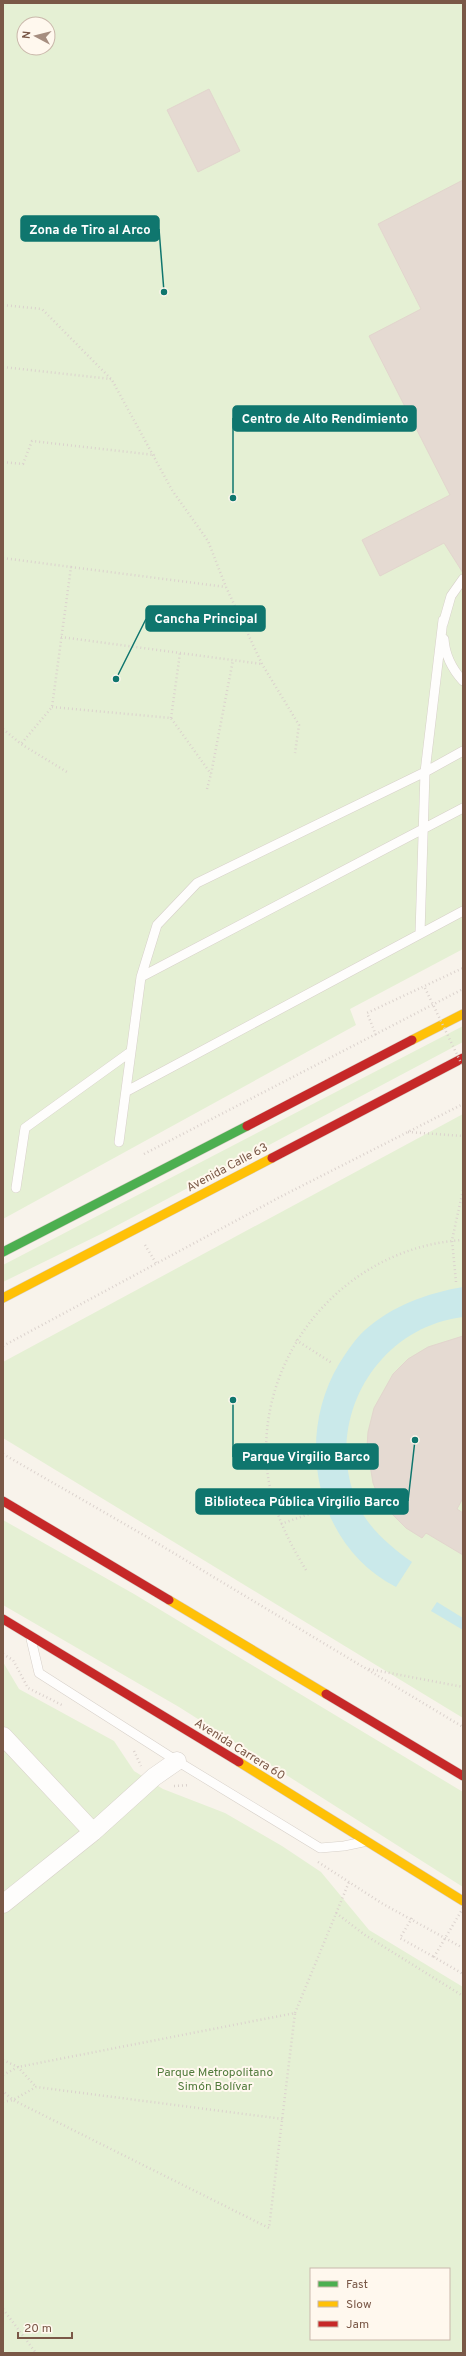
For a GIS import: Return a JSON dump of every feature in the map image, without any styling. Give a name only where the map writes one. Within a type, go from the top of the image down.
[{"type":"main road","points":[[3,1252],[463,1014]]},
{"type":"main road","name":"Avenida Calle 63","points":[[3,1298],[463,1058]]},
{"type":"main road","points":[[3,1501],[463,1776]]},
{"type":"main road","name":"Avenida Carrera 60","points":[[3,1619],[206,1741],[463,1901]]},
{"type":"street","points":[[3,1736],[93,1832]]},
{"type":"street","points":[[3,1904],[93,1832],[154,1777],[177,1761]]},
{"type":"lane","points":[[420,933],[425,772],[443,620],[451,596],[463,578]]},
{"type":"lane","points":[[443,620],[444,646],[454,671],[463,681]]},
{"type":"lane","points":[[119,1142],[127,1091],[129,1053],[141,977],[156,925],[197,883],[425,772],[463,750]]},
{"type":"lane","points":[[141,977],[463,808]]},
{"type":"lane","points":[[127,1091],[463,911]]},
{"type":"lane","points":[[16,1188],[25,1128],[129,1053]]},
{"type":"lane","points":[[30,1636],[39,1673],[177,1761],[320,1848],[344,1846],[366,1841]]},
{"type":"path","points":[[3,305],[42,309],[112,380],[155,455],[172,490],[208,541],[226,587],[262,664],[299,725],[295,753]]},
{"type":"path","points":[[3,367],[112,380]]},
{"type":"path","points":[[3,462],[22,464],[32,441],[155,455]]},
{"type":"path","points":[[3,558],[226,587]]},
{"type":"path","points":[[21,744],[52,707],[71,567]]},
{"type":"path","points":[[62,637],[262,664]]},
{"type":"path","points":[[180,653],[171,718],[211,774]]},
{"type":"path","points":[[206,789],[211,774],[233,660]]},
{"type":"path","points":[[52,707],[171,718]]},
{"type":"path","points":[[3,729],[21,744],[67,772]]},
{"type":"path","points":[[385,1054],[367,1013],[425,988],[463,968]]},
{"type":"path","points":[[425,988],[463,1067]]},
{"type":"path","points":[[142,1156],[463,989]]},
{"type":"path","points":[[3,1346],[407,1132],[463,1104]]},
{"type":"path","points":[[407,1132],[463,1136]]},
{"type":"path","points":[[456,1282],[452,1240],[463,1190]]},
{"type":"path","points":[[306,1570],[281,1524],[268,1470],[266,1437],[271,1404],[279,1377],[296,1340],[329,1300],[375,1265],[399,1254],[426,1245],[452,1240],[463,1240]]},
{"type":"path","points":[[296,1340],[332,1363]]},
{"type":"path","points":[[3,1454],[147,1537],[463,1727]]},
{"type":"path","points":[[281,1524],[320,1510]]},
{"type":"path","points":[[366,1668],[463,1687]]},
{"type":"path","points":[[3,2091],[13,2100],[269,2228],[295,2012],[349,1882]]},
{"type":"path","points":[[432,1957],[463,1908]]},
{"type":"path","points":[[336,1913],[365,1935],[463,1996]]},
{"type":"path","points":[[412,1918],[400,1938],[463,1974]]},
{"type":"path","points":[[3,2075],[18,2067],[295,2012]]},
{"type":"path","points":[[3,2060],[18,2067],[36,2087]]},
{"type":"path","points":[[3,2102],[13,2100],[36,2087],[282,2119]]},
{"type":"path","points":[[3,2309],[35,2352]]},
{"type":"green space","points":[[3,3],[463,3],[463,949],[350,1009],[356,1025],[3,1219]]},
{"type":"green space","points":[[463,1026],[463,1042],[103,1233],[3,1282],[3,1265]]},
{"type":"green space","points":[[463,1114],[463,1718],[3,1438],[3,1362]]},
{"type":"green space","points":[[3,1520],[134,1594],[463,1792],[463,1887],[179,1707],[3,1605]]},
{"type":"green space","name":"Parque Metropolitano Simón Bolívar","points":[[3,1662],[19,1689],[114,1741],[134,1771],[163,1789],[225,1813],[282,1846],[321,1872],[369,1930],[463,1987],[463,2353],[3,2353]]},
{"type":"water","points":[[463,1287],[463,1317],[431,1325],[404,1340],[381,1360],[364,1385],[352,1413],[347,1443],[349,1474],[358,1505],[374,1530],[412,1562],[396,1587],[369,1569],[347,1545],[331,1518],[321,1488],[316,1457],[318,1425],[325,1393],[339,1364],[354,1342],[375,1322],[398,1307],[423,1297]]},
{"type":"water","points":[[437,1602],[463,1618],[463,1630],[431,1611]]},
{"type":"building","points":[[209,89],[240,151],[198,172],[167,110]]},
{"type":"building","points":[[463,180],[463,573],[444,543],[380,576],[362,540],[450,495],[369,336],[421,309],[378,224]]},
{"type":"building","points":[[463,1336],[463,1498],[457,1509],[463,1513],[463,1555],[426,1533],[422,1538],[406,1528],[392,1514],[378,1495],[373,1483],[367,1447],[368,1432],[374,1408],[393,1374],[408,1359],[428,1347]]},
{"type":"traffic: fast","points":[[3,1252],[247,1126]]},
{"type":"traffic: slow","points":[[412,1040],[463,1014]]},
{"type":"traffic: slow","points":[[3,1298],[272,1158]]},
{"type":"traffic: slow","points":[[169,1600],[326,1694]]},
{"type":"traffic: slow","points":[[239,1762],[463,1901]]},
{"type":"traffic: jam","points":[[247,1126],[412,1040]]},
{"type":"traffic: jam","points":[[272,1158],[463,1058]]},
{"type":"traffic: jam","points":[[3,1501],[169,1600]]},
{"type":"traffic: jam","points":[[3,1619],[239,1762]]},
{"type":"traffic: jam","points":[[326,1694],[463,1776]]},
{"type":"place","name":"Zona de Tiro al Arco","points":[[164,292]]},
{"type":"place","name":"Centro de Alto Rendimiento","points":[[233,498]]},
{"type":"place","name":"Cancha Principal","points":[[116,679]]},
{"type":"place","name":"Parque Virgilio Barco","points":[[233,1400]]},
{"type":"place","name":"Biblioteca Pública Virgilio Barco","points":[[415,1440]]}]
